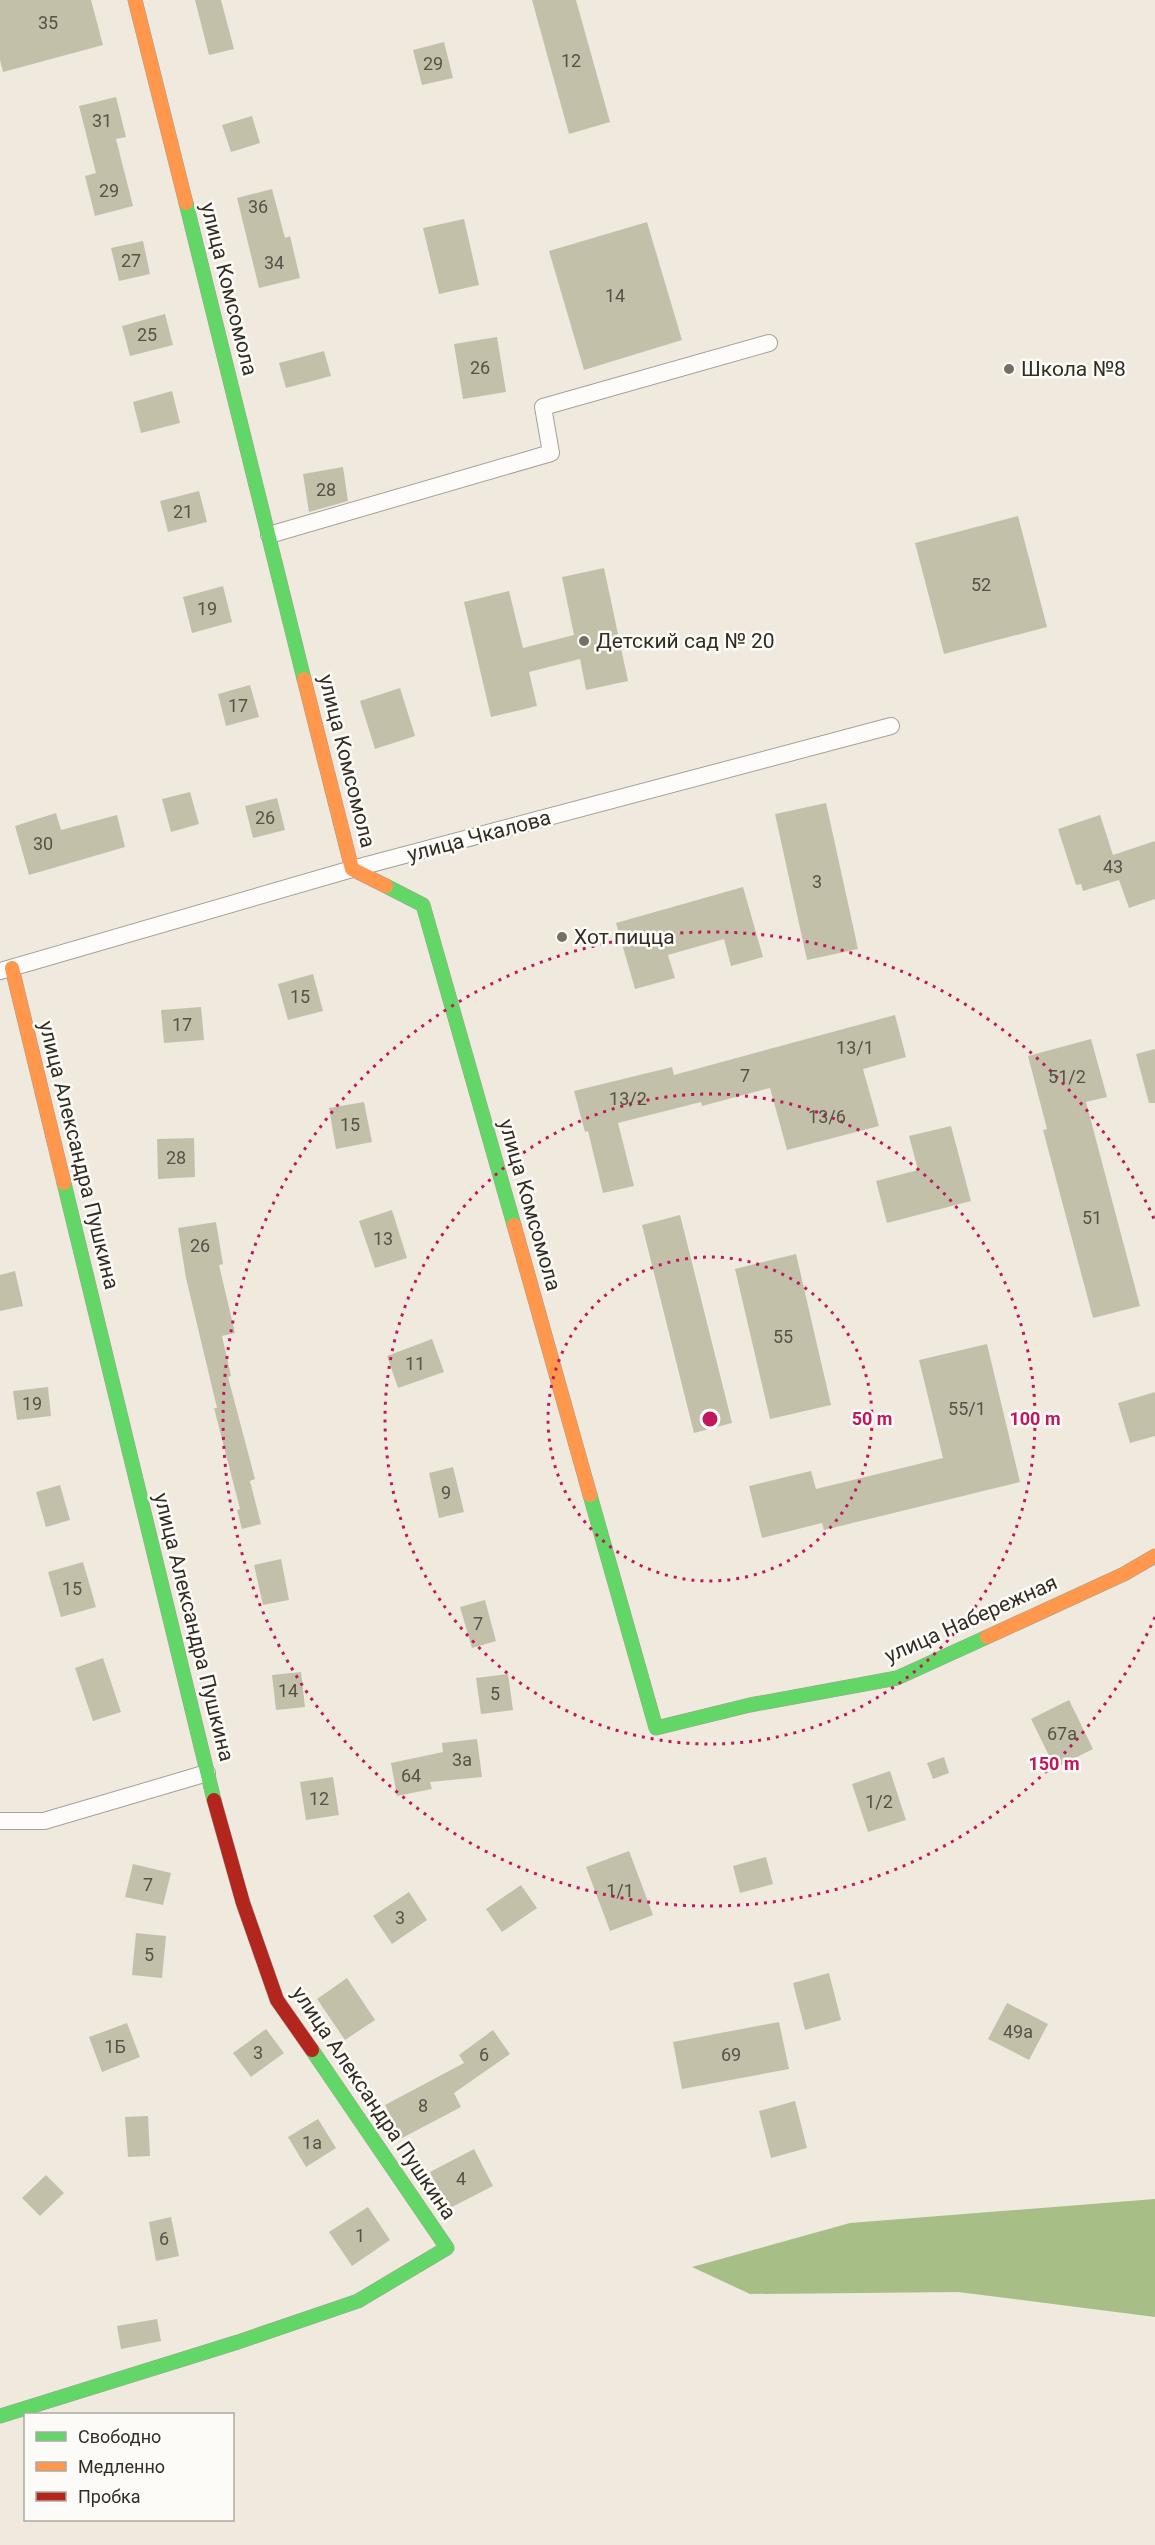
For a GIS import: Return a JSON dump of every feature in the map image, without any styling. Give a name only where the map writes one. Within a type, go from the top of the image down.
[{"type":"street","name":"улица Комсомола","points":[[135,0],[352,869],[423,905],[656,1728]]},
{"type":"street","points":[[269,535],[551,453],[543,406],[769,343]]},
{"type":"street","name":"улица Чкалова","points":[[6,970],[352,869],[891,726]]},
{"type":"street","name":"улица Александра Пушкина","points":[[0,2416],[238,2342],[358,2301],[447,2248],[277,2000],[243,1903],[207,1773],[6,970]]},
{"type":"street","name":"улица Набережная","points":[[656,1728],[750,1705],[897,1678],[1124,1574],[1155,1556]]},
{"type":"street","points":[[0,1821],[44,1821],[207,1773]]},
{"type":"shaded area","points":[[1155,2199],[1155,2317],[958,2292],[750,2294],[692,2267],[850,2223]]},
{"type":"building","points":[[0,0],[91,0],[103,45],[3,72],[0,60]]},
{"type":"building","points":[[195,0],[221,0],[234,49],[209,55]]},
{"type":"building","points":[[532,0],[576,0],[610,122],[569,134]]},
{"type":"building","points":[[444,42],[453,78],[422,85],[413,50]]},
{"type":"building","points":[[116,97],[126,137],[116,139],[133,206],[95,216],[85,176],[96,173],[79,106]]},
{"type":"building","points":[[252,116],[260,143],[231,152],[222,125]]},
{"type":"building","points":[[272,189],[285,238],[290,236],[300,278],[259,288],[237,198]]},
{"type":"building","points":[[464,219],[479,285],[439,294],[423,228]]},
{"type":"building","points":[[647,222],[682,340],[584,370],[549,251]]},
{"type":"building","points":[[143,241],[150,274],[119,281],[111,248]]},
{"type":"building","points":[[165,314],[173,345],[130,356],[122,326]]},
{"type":"building","points":[[497,337],[506,392],[463,399],[454,344]]},
{"type":"building","points":[[324,351],[331,376],[286,388],[279,363]]},
{"type":"building","points":[[172,391],[180,423],[141,433],[133,402]]},
{"type":"building","points":[[343,467],[348,501],[309,512],[303,474]]},
{"type":"building","points":[[199,491],[207,522],[168,532],[160,501]]},
{"type":"building","points":[[1018,516],[1047,627],[944,654],[915,543]]},
{"type":"building","name":"Детский сад № 20","points":[[604,568],[628,681],[586,690],[580,659],[529,672],[537,706],[491,717],[464,602],[509,591],[523,648],[574,635],[562,577]]},
{"type":"building","points":[[223,586],[232,622],[192,633],[183,597]]},
{"type":"building","points":[[250,685],[259,717],[226,726],[218,694]]},
{"type":"building","points":[[400,688],[415,736],[375,749],[360,701]]},
{"type":"building","points":[[190,792],[199,824],[171,832],[162,799]]},
{"type":"building","points":[[277,798],[285,830],[253,838],[245,806]]},
{"type":"building","points":[[826,803],[858,949],[807,960],[775,814]]},
{"type":"building","points":[[56,813],[61,830],[117,815],[125,847],[29,875],[15,826]]},
{"type":"building","points":[[1100,815],[1113,855],[1155,841],[1155,899],[1129,908],[1119,880],[1083,891],[1081,884],[1076,885],[1058,829]]},
{"type":"building","points":[[743,887],[763,957],[731,966],[724,939],[668,955],[675,978],[635,989],[616,923]]},
{"type":"building","points":[[313,974],[323,1011],[288,1020],[278,984]]},
{"type":"building","points":[[201,1007],[204,1040],[164,1043],[161,1010]]},
{"type":"building","points":[[895,1015],[906,1057],[863,1069],[879,1126],[787,1150],[770,1088],[702,1106],[701,1102],[618,1123],[634,1186],[603,1193],[588,1131],[585,1132],[574,1091],[672,1067],[674,1075]]},
{"type":"building","points":[[1091,1039],[1107,1097],[1086,1102],[1140,1306],[1093,1318],[1043,1130],[1047,1129],[1028,1056]]},
{"type":"building","points":[[1155,1049],[1155,1103],[1149,1103],[1136,1054]]},
{"type":"building","points":[[364,1102],[372,1142],[336,1149],[329,1108]]},
{"type":"building","points":[[951,1126],[971,1201],[887,1223],[876,1181],[918,1170],[909,1136]]},
{"type":"building","points":[[194,1138],[195,1177],[158,1179],[157,1139]]},
{"type":"building","points":[[392,1210],[407,1258],[375,1268],[359,1221]]},
{"type":"building","points":[[680,1215],[732,1423],[694,1433],[642,1225]]},
{"type":"building","points":[[216,1222],[223,1264],[219,1265],[235,1333],[222,1336],[231,1376],[228,1377],[255,1479],[250,1481],[261,1524],[242,1529],[237,1510],[240,1509],[214,1408],[217,1408],[186,1278],[178,1228]]},
{"type":"building","points":[[796,1254],[831,1405],[770,1419],[735,1269]]},
{"type":"building","points":[[15,1271],[23,1306],[0,1311],[0,1275]]},
{"type":"building","points":[[432,1339],[444,1372],[398,1388],[387,1356]]},
{"type":"building","points":[[987,1344],[1020,1482],[824,1530],[822,1523],[762,1538],[749,1486],[811,1471],[816,1489],[943,1458],[919,1360]]},
{"type":"building","points":[[48,1387],[51,1416],[17,1420],[13,1391]]},
{"type":"building","points":[[1155,1392],[1155,1436],[1130,1443],[1118,1403]]},
{"type":"building","points":[[453,1467],[464,1512],[439,1518],[429,1473]]},
{"type":"building","points":[[60,1485],[70,1520],[46,1527],[36,1492]]},
{"type":"building","points":[[281,1559],[289,1600],[263,1605],[254,1565]]},
{"type":"building","points":[[83,1562],[96,1607],[61,1617],[48,1572]]},
{"type":"building","points":[[485,1600],[496,1641],[472,1648],[460,1607]]},
{"type":"building","points":[[103,1658],[121,1712],[93,1721],[75,1668]]},
{"type":"building","points":[[301,1672],[305,1707],[276,1710],[272,1675]]},
{"type":"building","points":[[508,1674],[513,1710],[481,1714],[476,1678]]},
{"type":"building","points":[[1069,1700],[1093,1749],[1055,1768],[1031,1719]]},
{"type":"building","points":[[477,1739],[482,1777],[430,1782],[432,1789],[397,1796],[391,1763],[443,1752],[442,1743]]},
{"type":"building","points":[[944,1757],[949,1773],[933,1779],[927,1763]]},
{"type":"building","points":[[890,1771],[906,1820],[868,1832],[852,1784]]},
{"type":"building","points":[[333,1777],[339,1815],[306,1820],[300,1782]]},
{"type":"building","points":[[629,1851],[653,1915],[610,1931],[586,1867]]},
{"type":"building","points":[[766,1857],[773,1884],[740,1893],[733,1866]]},
{"type":"building","points":[[133,1864],[171,1873],[163,1905],[125,1897]]},
{"type":"building","points":[[521,1885],[537,1908],[502,1932],[486,1909]]},
{"type":"building","points":[[409,1892],[427,1920],[392,1944],[373,1916]]},
{"type":"building","points":[[136,1933],[166,1936],[162,1978],[132,1975]]},
{"type":"building","points":[[829,1973],[841,2020],[805,2030],[793,1983]]},
{"type":"building","points":[[347,1978],[375,2020],[345,2040],[317,1999]]},
{"type":"building","points":[[1007,2003],[1048,2024],[1029,2060],[988,2039]]},
{"type":"building","points":[[779,2022],[789,2069],[682,2089],[673,2042]]},
{"type":"building","points":[[127,2023],[140,2057],[102,2072],[89,2037]]},
{"type":"building","points":[[266,2029],[284,2053],[251,2077],[233,2053]]},
{"type":"building","points":[[493,2030],[510,2054],[454,2093],[461,2107],[402,2138],[385,2105],[464,2063],[459,2055]]},
{"type":"building","points":[[795,2101],[807,2148],[771,2158],[759,2111]]},
{"type":"building","points":[[148,2116],[150,2156],[128,2157],[125,2117]]},
{"type":"building","points":[[318,2119],[336,2148],[306,2167],[288,2137]]},
{"type":"building","points":[[474,2149],[493,2186],[448,2209],[430,2172]]},
{"type":"building","points":[[46,2175],[64,2193],[40,2216],[22,2198]]},
{"type":"building","points":[[368,2207],[390,2240],[352,2266],[329,2232]]},
{"type":"building","points":[[171,2217],[179,2256],[156,2261],[149,2222]]},
{"type":"building","points":[[157,2319],[161,2341],[121,2349],[117,2326]]},
{"type":"traffic: fast","points":[[186,203],[304,679]]},
{"type":"traffic: fast","points":[[386,886],[423,905],[514,1225]]},
{"type":"traffic: fast","points":[[64,1183],[214,1800]]},
{"type":"traffic: fast","points":[[590,1495],[656,1728],[750,1705],[897,1678],[987,1637]]},
{"type":"traffic: fast","points":[[0,2416],[238,2342],[358,2301],[447,2248],[312,2050]]},
{"type":"traffic: slow","points":[[135,0],[186,203]]},
{"type":"traffic: slow","points":[[304,679],[352,869],[386,886]]},
{"type":"traffic: slow","points":[[12,968],[64,1183]]},
{"type":"traffic: slow","points":[[514,1225],[590,1495]]},
{"type":"traffic: slow","points":[[987,1637],[1124,1574],[1155,1556]]},
{"type":"traffic: jam","points":[[214,1800],[243,1903],[277,2000],[312,2050]]},
{"type":"place","name":"Школа №8","points":[[1009,369]]},
{"type":"place","name":"Детский сад № 20","points":[[584,641]]},
{"type":"place","name":"Хот пицца","points":[[562,937]]}]
